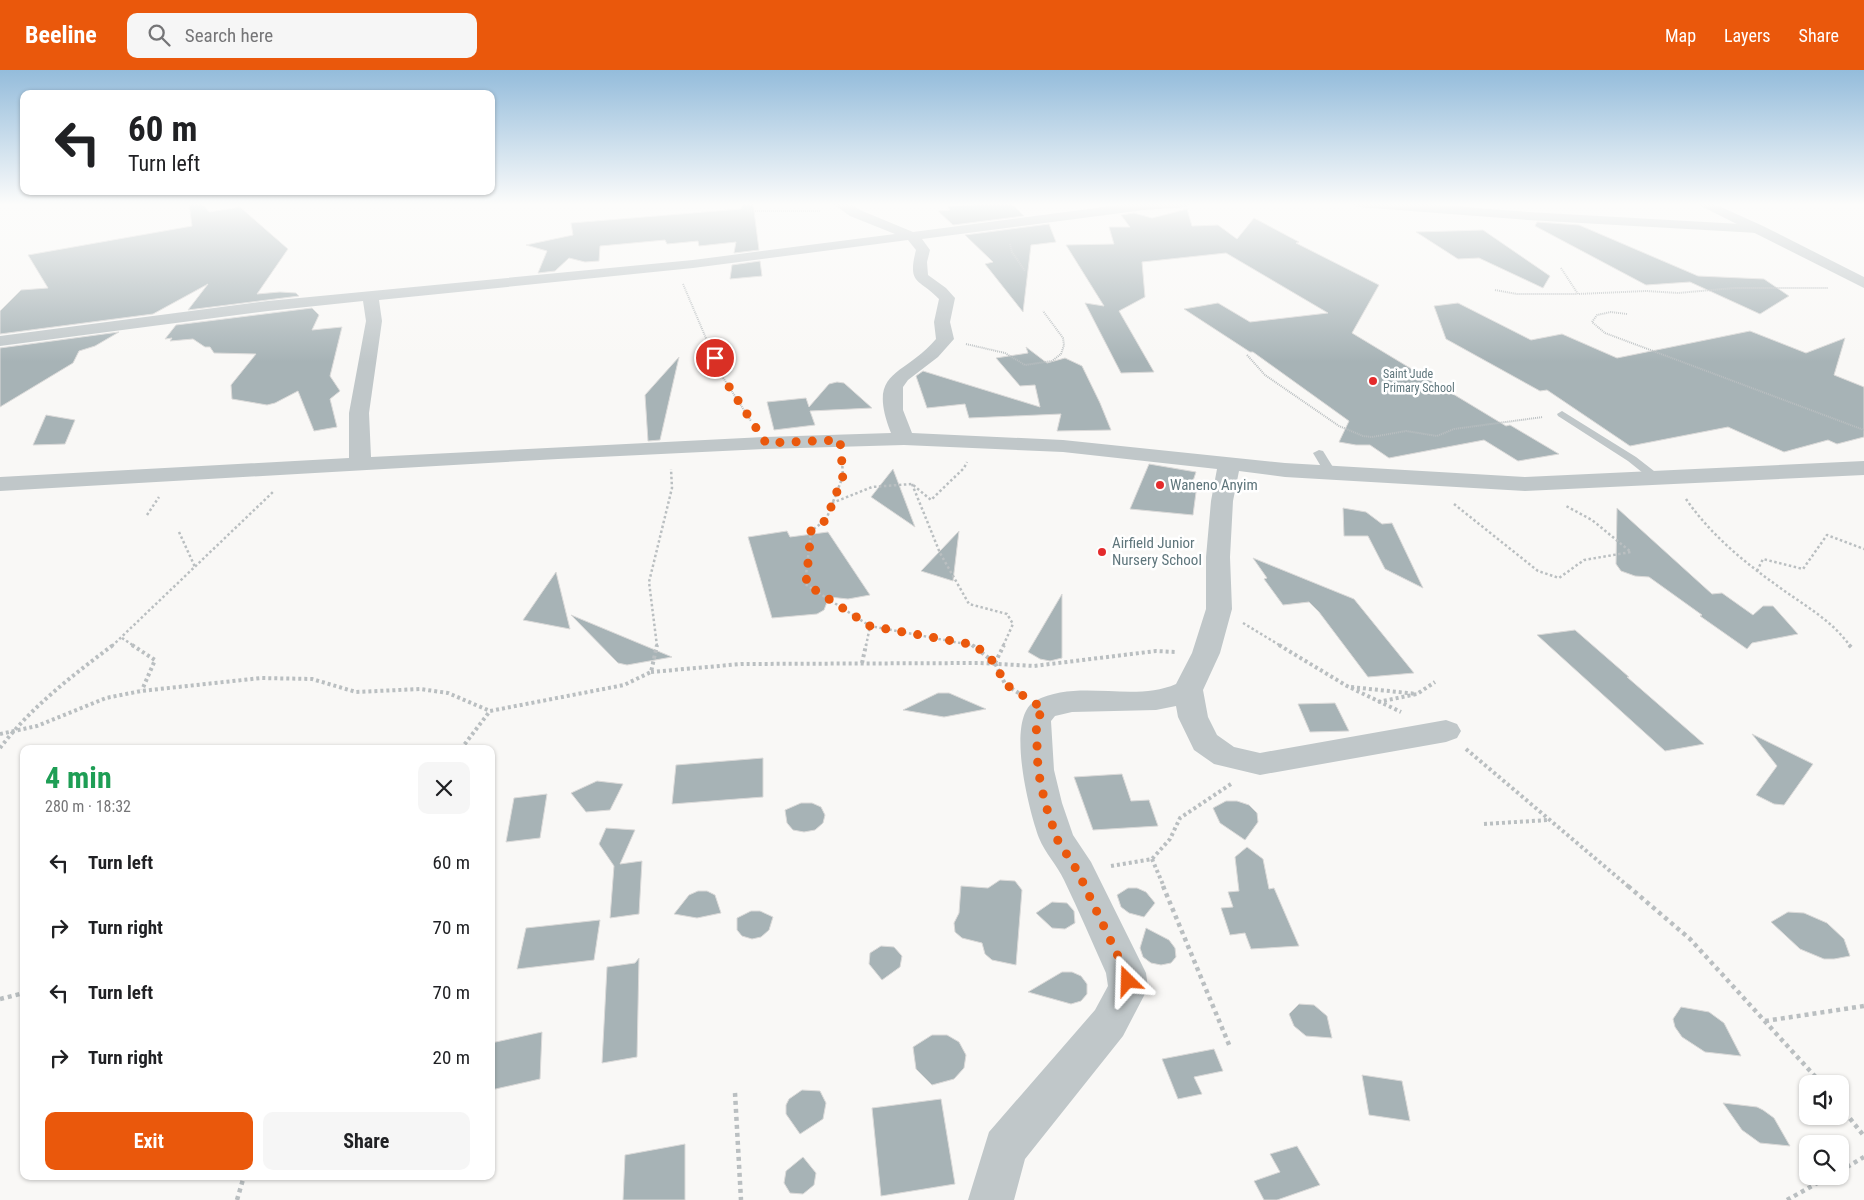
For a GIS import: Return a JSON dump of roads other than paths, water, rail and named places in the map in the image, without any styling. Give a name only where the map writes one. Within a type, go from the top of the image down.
[{"type":"street","points":[[0,341],[268,306],[674,266],[755,256]]},
{"type":"street","points":[[904,439],[895,420],[892,392],[898,379],[926,360],[945,339],[942,322],[947,298],[919,275],[918,268],[921,256]]},
{"type":"street","points":[[1810,256],[1864,283]]},
{"type":"street","points":[[360,464],[360,413],[374,321],[370,296]]},
{"type":"street","points":[[0,484],[675,447],[904,439],[978,441],[1101,450],[1229,464],[1330,472],[1435,480],[1525,484],[1864,468]]},
{"type":"street","points":[[1229,464],[1222,502],[1218,557],[1219,609],[1206,653],[1188,690],[1193,717],[1205,742],[1225,756],[1260,764],[1446,731]]},
{"type":"street","points":[[991,1200],[1005,1148],[1059,1085],[1108,1023],[1128,988],[1126,973],[1078,872],[1057,839],[1045,803],[1038,770],[1036,720],[1044,709],[1072,702],[1156,700],[1173,697],[1188,690]]},
{"type":"lane","points":[[1562,414],[1665,478]]},
{"type":"lane","points":[[1319,453],[1330,472]]},
{"type":"place","name":"Saint Jude Primary School","points":[[1373,381]]},
{"type":"place","name":"Waneno Anyim","points":[[1160,485]]},
{"type":"place","name":"Airfield Junior Nursery School","points":[[1102,552]]}]
